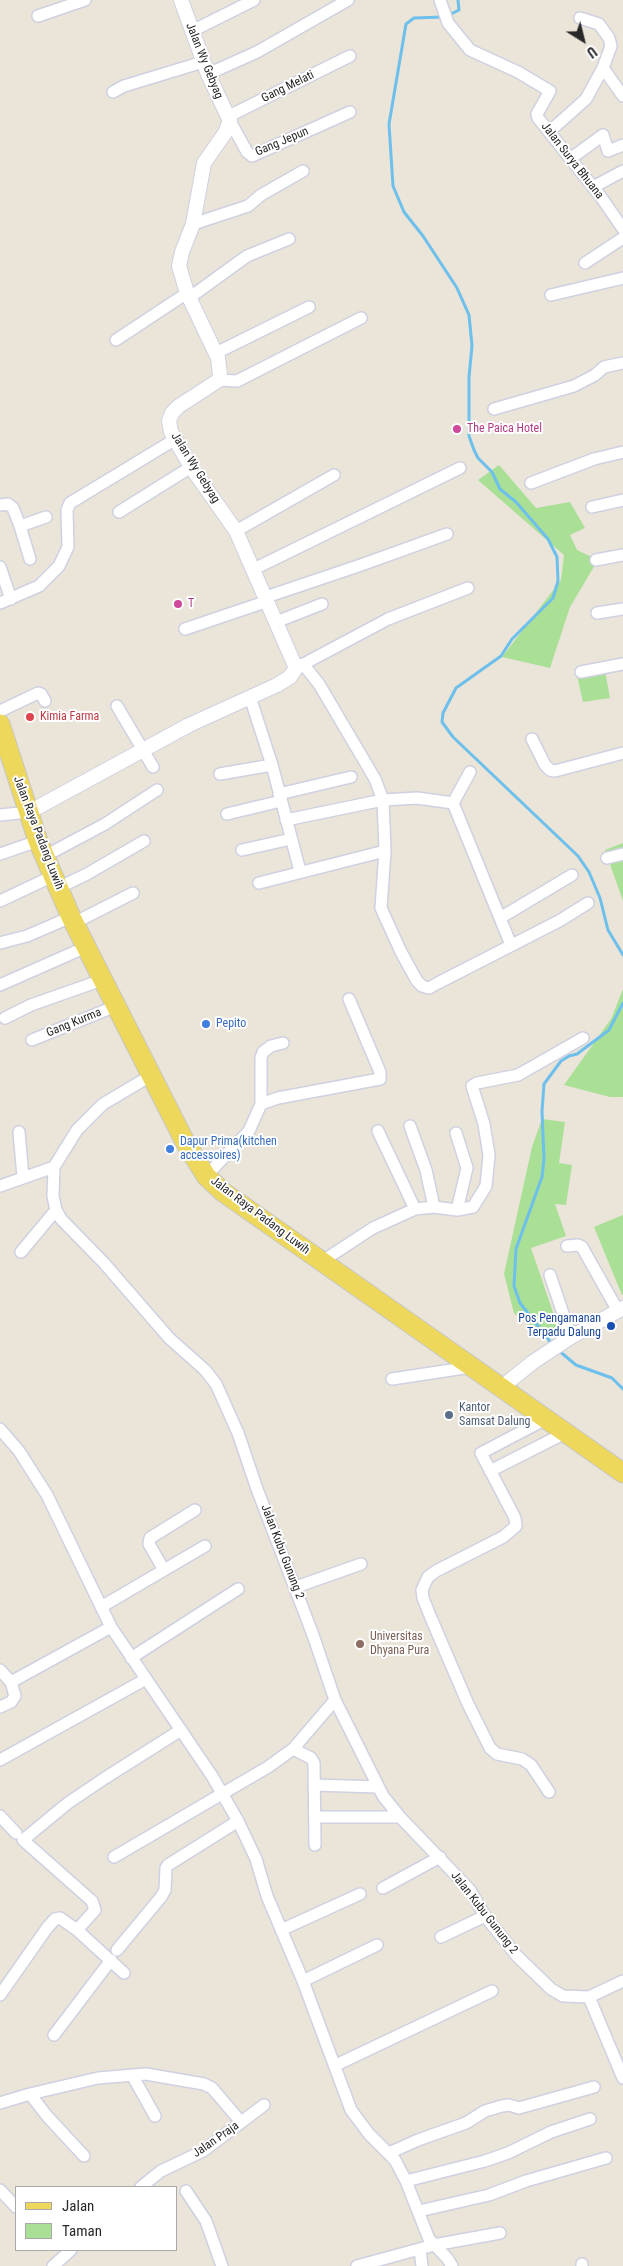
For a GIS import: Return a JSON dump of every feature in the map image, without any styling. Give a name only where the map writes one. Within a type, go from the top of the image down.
[{"type":"main road","name":"Jalan Raya Padang Luwih","points":[[0,724],[41,848],[73,920],[184,1140],[206,1176],[223,1192],[321,1262],[623,1473]]},
{"type":"street","points":[[38,16],[85,0]]},
{"type":"street","name":"Jalan Wy Gebyag","points":[[181,0],[206,68],[228,119]]},
{"type":"street","points":[[192,31],[254,0]]},
{"type":"street","points":[[113,92],[124,86],[206,68],[257,52],[348,0]]},
{"type":"street","name":"Jalan Surya Bhuana","points":[[440,0],[448,23],[470,50],[518,72],[550,91],[537,116],[623,229]]},
{"type":"street","points":[[549,132],[586,98],[603,68],[611,46],[609,38],[596,22],[580,18]]},
{"type":"street","name":"Gang Melati","points":[[228,119],[350,56]]},
{"type":"street","points":[[603,68],[623,96]]},
{"type":"street","name":"Gang Jepun","points":[[228,119],[246,152],[252,156],[350,112]]},
{"type":"street","points":[[228,119],[225,134],[204,163],[193,224],[180,260],[180,273],[188,295],[216,353],[220,369],[219,380],[237,380],[361,318]]},
{"type":"street","points":[[570,159],[603,135],[608,151],[623,145]]},
{"type":"street","points":[[193,224],[248,206],[304,171]]},
{"type":"street","points":[[592,187],[623,171]]},
{"type":"street","points":[[585,263],[623,238]]},
{"type":"street","points":[[116,340],[247,256],[289,239]]},
{"type":"street","points":[[551,295],[623,278]]},
{"type":"street","points":[[216,353],[310,307]]},
{"type":"street","points":[[494,410],[574,386],[595,375],[604,367],[623,363]]},
{"type":"street","name":"Jalan Wy Gebyag","points":[[219,380],[172,413],[169,422],[174,440],[236,531],[276,622],[300,666]]},
{"type":"street","points":[[0,566],[6,601],[39,586],[59,566],[68,546],[67,510],[70,503],[174,440]]},
{"type":"street","points":[[531,483],[594,459],[623,452]]},
{"type":"street","points":[[119,512],[192,467]]},
{"type":"street","points":[[254,569],[460,468]]},
{"type":"street","points":[[236,531],[334,475]]},
{"type":"street","points":[[592,508],[623,500]]},
{"type":"street","points":[[0,505],[8,504],[12,508],[20,526],[30,559]]},
{"type":"street","points":[[20,526],[46,517]]},
{"type":"street","points":[[185,629],[447,534]]},
{"type":"street","points":[[596,560],[623,555]]},
{"type":"street","points":[[0,815],[29,812],[188,725],[284,681],[300,666],[388,619],[468,588]]},
{"type":"street","points":[[276,622],[322,604]]},
{"type":"street","points":[[598,613],[623,609]]},
{"type":"street","points":[[581,672],[623,664]]},
{"type":"street","points":[[300,666],[319,684],[375,779],[383,800],[385,851],[381,908],[401,952],[417,981],[422,986],[429,988],[559,921],[588,903]]},
{"type":"street","points":[[0,711],[38,693],[45,701]]},
{"type":"street","points":[[250,697],[272,765],[300,871]]},
{"type":"street","points":[[117,706],[153,767]]},
{"type":"street","points":[[532,738],[545,765],[550,770],[555,771],[623,753]]},
{"type":"street","points":[[220,774],[272,765]]},
{"type":"street","points":[[452,804],[470,772]]},
{"type":"street","points":[[227,814],[351,777]]},
{"type":"street","points":[[0,854],[41,848],[105,824],[156,790]]},
{"type":"street","points":[[286,820],[383,800],[417,798],[452,804]]},
{"type":"street","points":[[452,804],[511,945]]},
{"type":"street","points":[[242,850],[291,839]]},
{"type":"street","points":[[0,901],[56,882],[87,874],[144,842]]},
{"type":"street","points":[[259,883],[300,871],[385,851]]},
{"type":"street","points":[[607,858],[623,854]]},
{"type":"street","points":[[500,918],[572,875]]},
{"type":"street","points":[[0,943],[28,936],[73,920],[133,893]]},
{"type":"street","points":[[0,984],[86,947]]},
{"type":"street","points":[[5,1018],[31,1005],[102,980]]},
{"type":"street","points":[[261,1104],[278,1098],[380,1079],[380,1072],[349,999]]},
{"type":"street","name":"Gang Kurma","points":[[32,1040],[116,1006]]},
{"type":"street","points":[[321,1262],[373,1228],[415,1209],[434,1207],[457,1210],[473,1207],[486,1186],[489,1155],[484,1124],[472,1086],[477,1083],[518,1074],[583,1038]]},
{"type":"street","points":[[206,1176],[249,1131],[261,1104],[262,1052],[271,1046],[283,1043]]},
{"type":"street","points":[[21,1252],[56,1210],[52,1196],[54,1166],[77,1130],[103,1104],[152,1075]]},
{"type":"street","points":[[410,1126],[426,1170],[434,1207]]},
{"type":"street","points":[[378,1131],[415,1209]]},
{"type":"street","points":[[19,1132],[23,1177]]},
{"type":"street","points":[[456,1133],[467,1168],[457,1210]]},
{"type":"street","points":[[0,1186],[54,1166]]},
{"type":"street","name":"Jalan Kubu Gunung 2","points":[[56,1210],[61,1219],[104,1263],[158,1326],[205,1370],[216,1384],[234,1421],[257,1489],[296,1587],[335,1700],[377,1787],[400,1817],[470,1890],[485,1916],[516,1956],[551,1989],[563,1996],[588,1997],[623,1981]]},
{"type":"street","points":[[502,1388],[533,1362],[571,1336],[622,1309],[582,1247],[578,1245],[568,1246]]},
{"type":"street","points":[[550,1275],[571,1336]]},
{"type":"street","points":[[392,1379],[471,1367]]},
{"type":"street","points":[[546,1419],[482,1454],[515,1518],[516,1526],[503,1537],[436,1570],[424,1583],[423,1598],[468,1704],[490,1748],[497,1754],[522,1759],[532,1765],[548,1792]]},
{"type":"street","points":[[0,1429],[19,1451],[47,1495],[111,1627],[181,1730],[238,1821],[256,1859],[280,1930],[303,1981],[352,2110],[369,2134],[389,2153],[406,2181],[419,2210],[429,2240],[448,2258],[452,2266]]},
{"type":"street","points":[[490,1470],[565,1433]]},
{"type":"street","points":[[164,1570],[149,1544],[150,1538],[195,1510]]},
{"type":"street","points":[[101,1608],[205,1546]]},
{"type":"street","points":[[296,1587],[361,1564]]},
{"type":"street","points":[[131,1658],[238,1590]]},
{"type":"street","points":[[11,1682],[111,1627]]},
{"type":"street","points":[[0,1670],[11,1682],[14,1699],[0,1707]]},
{"type":"street","points":[[0,1760],[146,1679]]},
{"type":"street","points":[[114,1857],[268,1766],[293,1749],[335,1700]]},
{"type":"street","points":[[76,1930],[95,1910],[92,1901],[23,1840],[68,1803],[181,1730]]},
{"type":"street","points":[[293,1749],[313,1760],[315,1845]]},
{"type":"street","points":[[314,1785],[377,1787]]},
{"type":"street","points":[[0,1816],[16,1832]]},
{"type":"street","points":[[315,1816],[400,1817]]},
{"type":"street","points":[[54,2035],[114,1955],[161,1897],[165,1890],[166,1868],[168,1865],[238,1821]]},
{"type":"street","points":[[383,1888],[440,1857]]},
{"type":"street","points":[[280,1930],[360,1894]]},
{"type":"street","points":[[441,1938],[485,1916]]},
{"type":"street","points":[[0,1995],[55,1919],[64,1920],[114,1955],[124,1973]]},
{"type":"street","points":[[303,1981],[377,1945]]},
{"type":"street","points":[[336,2065],[492,1990]]},
{"type":"street","points":[[588,1997],[623,2078]]},
{"type":"street","points":[[0,2104],[30,2094],[98,2078],[146,2074],[204,2084],[218,2094],[241,2122]]},
{"type":"street","points":[[132,2075],[155,2116]]},
{"type":"street","points":[[389,2153],[418,2140],[466,2123],[485,2111],[509,2105],[519,2108],[594,2087]]},
{"type":"street","points":[[30,2094],[47,2116],[84,2156]]},
{"type":"street","name":"Jalan Praja","points":[[142,2186],[161,2171],[203,2151],[264,2105]]},
{"type":"street","points":[[406,2181],[485,2161],[508,2153],[551,2132],[590,2119]]},
{"type":"street","points":[[419,2210],[489,2195],[526,2181],[606,2158]]},
{"type":"street","points":[[186,2191],[206,2221],[222,2266]]},
{"type":"street","points":[[1,2193],[15,2206]]},
{"type":"street","points":[[357,2266],[434,2245],[500,2233]]},
{"type":"street","points":[[420,2249],[422,2266]]},
{"type":"street","points":[[53,2266],[63,2252]]},
{"type":"green space","points":[[499,465],[536,508],[570,502],[585,528],[570,535],[577,550],[598,560],[570,607],[550,668],[502,657],[561,580],[564,555],[478,480]]},
{"type":"green space","points":[[604,665],[610,698],[583,702],[576,671]]},
{"type":"green space","points":[[623,843],[623,901],[605,850]]},
{"type":"green space","points":[[623,989],[623,1097],[610,1097],[564,1085],[611,1019]]},
{"type":"green space","points":[[542,1119],[565,1122],[559,1163],[572,1165],[566,1205],[555,1204],[566,1236],[531,1248],[559,1330],[541,1333],[514,1313],[504,1274],[532,1147]]},
{"type":"green space","points":[[623,1215],[623,1295],[622,1295],[594,1227]]},
{"type":"waterway","points":[[449,15],[459,10],[458,0]]},
{"type":"waterway","points":[[443,17],[414,18],[406,24],[389,124],[393,186],[404,212],[423,236],[457,288],[469,315],[472,346],[469,377],[469,436],[474,450],[478,458],[492,472],[500,489],[516,502],[548,539],[557,557],[558,581],[553,598],[512,639],[501,656],[456,688],[443,713],[442,722],[453,737],[578,856],[589,872],[600,898],[608,930],[623,955]]},
{"type":"waterway","points":[[552,1344],[520,1303],[514,1286],[516,1249],[542,1177],[544,1159],[542,1111],[544,1084],[561,1061],[577,1054],[609,1030],[623,1003]]},
{"type":"waterway","points":[[558,1350],[576,1365],[612,1378],[623,1389]]},
{"type":"place","name":"The Paica Hotel","points":[[457,429]]},
{"type":"place","name":"T","points":[[178,604]]},
{"type":"place","name":"Kimia Farma","points":[[30,717]]},
{"type":"place","name":"Pepito","points":[[206,1024]]},
{"type":"place","name":"Dapur Prima(kitchen accessoires)","points":[[170,1149]]},
{"type":"place","name":"Pos Pengamanan Terpadu Dalung","points":[[611,1326]]},
{"type":"place","name":"Kantor Samsat Dalung","points":[[449,1415]]},
{"type":"place","name":"Universitas Dhyana Pura","points":[[360,1644]]}]
